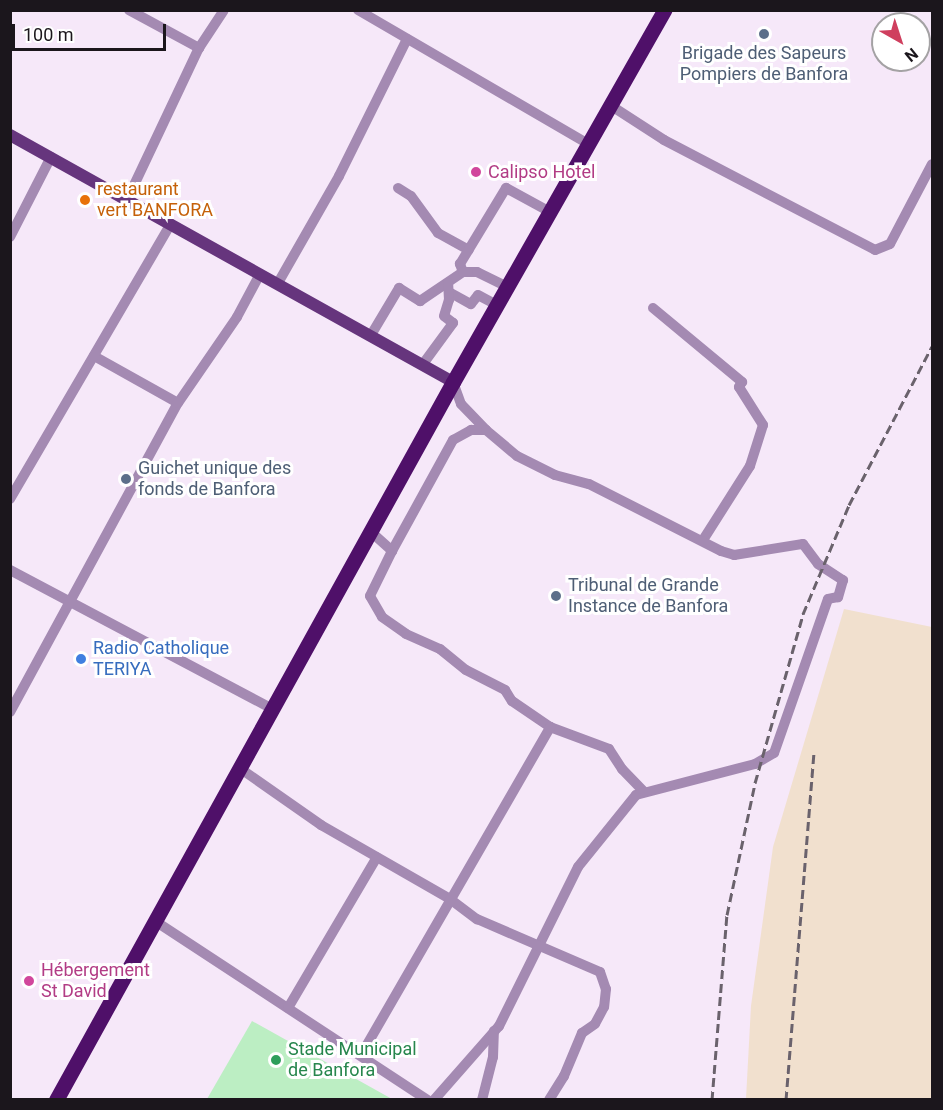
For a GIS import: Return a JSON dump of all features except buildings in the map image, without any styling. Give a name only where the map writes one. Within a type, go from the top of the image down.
[{"type":"highway","points":[[56,1100],[242,769],[272,709],[453,382],[664,10]]},
{"type":"main road","points":[[10,135],[453,382]]},
{"type":"street","points":[[129,10],[199,48]]},
{"type":"street","points":[[127,200],[199,48],[224,10]]},
{"type":"street","points":[[358,10],[588,144]]},
{"type":"street","points":[[278,283],[339,176],[407,39]]},
{"type":"street","points":[[610,105],[664,140],[875,250],[890,244],[933,164]]},
{"type":"street","points":[[10,237],[51,157]]},
{"type":"street","points":[[463,272],[460,264],[506,188],[550,212]]},
{"type":"street","points":[[398,189],[411,196],[438,233],[469,250]]},
{"type":"street","points":[[10,499],[171,224]]},
{"type":"street","points":[[371,335],[399,288],[420,301],[448,287],[463,272],[477,272],[508,287]]},
{"type":"street","points":[[10,712],[178,404],[237,317],[260,274]]},
{"type":"street","points":[[448,287],[471,304],[478,295],[497,305]]},
{"type":"street","points":[[423,364],[453,323],[444,316],[448,287]]},
{"type":"street","points":[[653,308],[742,382],[739,387],[763,425],[750,466],[703,540]]},
{"type":"street","points":[[94,356],[178,404]]},
{"type":"street","points":[[434,1100],[494,1031],[536,945],[578,867],[608,825],[636,795],[755,764],[774,753],[828,599],[838,597],[843,580],[818,564],[803,544],[734,555],[589,484],[555,475],[517,456],[486,430],[461,404],[453,382]]},
{"type":"street","points":[[486,430],[471,430],[453,440],[392,551],[370,597],[382,617],[506,690],[512,701],[550,727],[609,749],[622,769],[644,792]]},
{"type":"street","points":[[370,531],[392,551]]},
{"type":"street","points":[[10,570],[272,709]]},
{"type":"street","points":[[361,1055],[450,899],[530,768],[550,727]]},
{"type":"street","points":[[242,769],[321,825],[450,899],[477,919],[524,936],[536,945],[600,972],[606,989],[604,1006],[595,1024],[582,1033],[564,1076],[549,1100]]},
{"type":"street","points":[[288,1008],[377,857]]},
{"type":"street","points":[[155,921],[428,1100]]},
{"type":"street","points":[[482,1100],[493,1057],[494,1031]]},
{"type":"shaded area","points":[[844,609],[932,627],[932,1099],[746,1099],[751,1006],[773,847]]},
{"type":"green space","name":"Stade Municipal de Banfora","points":[[252,1021],[392,1099],[207,1099]]},
{"type":"railway","points":[[712,1100],[727,915],[755,783],[803,614],[849,505],[932,346]]},
{"type":"railway","points":[[786,1100],[814,754]]},
{"type":"place","name":"Brigade des Sapeurs Pompiers de Banfora","points":[[764,34]]},
{"type":"place","name":"Calipso Hotel","points":[[476,172]]},
{"type":"place","name":"restaurant vert BANFORA","points":[[85,200]]},
{"type":"place","name":"Guichet unique des fonds de Banfora","points":[[126,479]]},
{"type":"place","name":"Tribunal de Grande Instance de Banfora","points":[[556,596]]},
{"type":"place","name":"Radio Catholique TERIYA","points":[[81,659]]},
{"type":"place","name":"Hébergement St David","points":[[29,981]]},
{"type":"place","name":"Stade Municipal de Banfora","points":[[276,1060]]}]
